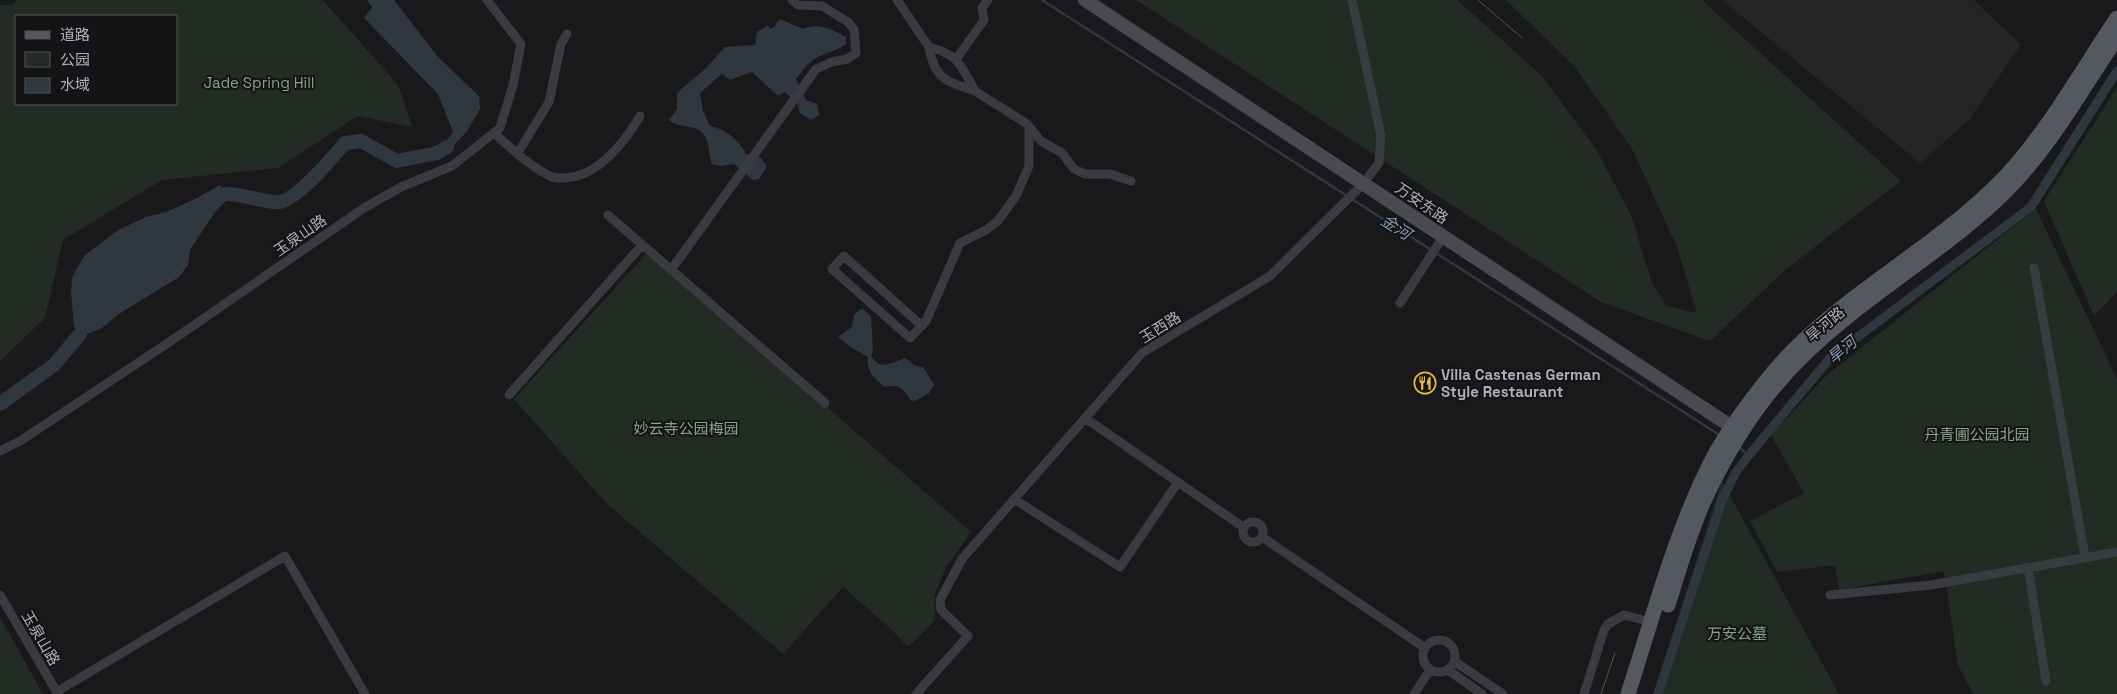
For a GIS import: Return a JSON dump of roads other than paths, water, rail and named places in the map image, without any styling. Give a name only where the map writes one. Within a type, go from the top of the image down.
[{"type":"main road","name":"旱河路","points":[[1628,694],[1694,498],[1766,380],[1793,350],[1841,309],[1964,216],[1995,188],[2026,153],[2117,18]]},
{"type":"main road","name":"旱河路","points":[[1638,694],[1691,532],[1731,440],[1801,358],[1848,318],[1970,224],[2002,195],[2034,160],[2117,37]]},
{"type":"street","name":"玉泉山路","points":[[0,451],[20,441],[168,343],[364,208],[401,187],[452,166],[500,128],[511,94],[521,44],[486,0]]},
{"type":"street","points":[[671,270],[816,69],[832,62],[847,60],[856,53],[854,29],[848,22],[822,6],[798,5],[792,0]]},
{"type":"street","points":[[898,0],[929,48],[932,65],[946,81],[975,91],[1029,127],[1042,141],[1062,153],[1074,169],[1085,174],[1110,174],[1131,181]]},
{"type":"street","points":[[957,58],[984,20],[982,8],[988,0]]},
{"type":"street","name":"万安东路","points":[[1085,0],[1359,187],[1437,246],[1731,440]]},
{"type":"street","name":"玉西路","points":[[916,694],[968,636],[941,610],[940,600],[962,559],[1014,499],[1142,353],[1270,276],[1359,187],[1379,163],[1381,136],[1352,0]]},
{"type":"street","points":[[517,154],[549,102],[561,44],[567,34]]},
{"type":"street","points":[[929,48],[943,51],[957,58],[975,91]]},
{"type":"street","points":[[494,133],[517,154],[553,178],[569,178],[596,166],[616,150],[640,116]]},
{"type":"street","points":[[922,326],[844,256],[832,269],[910,338],[922,326],[926,321],[938,298],[960,243],[986,230],[998,221],[1016,196],[1029,166],[1029,127]]},
{"type":"street","points":[[608,215],[825,403]]},
{"type":"street","points":[[509,395],[642,245]]},
{"type":"street","points":[[1400,302],[1437,246]]},
{"type":"street","points":[[2034,268],[2085,557]]},
{"type":"street","points":[[1085,418],[1243,527]]},
{"type":"street","points":[[1014,499],[1120,568],[1178,482]]},
{"type":"street","points":[[1248,522],[1258,523],[1262,528],[1262,537],[1256,542],[1248,542],[1242,534],[1243,527],[1248,522]]},
{"type":"street","points":[[1262,537],[1425,648]]},
{"type":"street","points":[[1830,595],[1931,585],[2117,552]]},
{"type":"street","points":[[57,693],[284,556],[365,694]]},
{"type":"street","points":[[2028,567],[2046,681]]},
{"type":"street","name":"玉泉山路","points":[[0,595],[57,693]]},
{"type":"street","points":[[1584,694],[1604,630],[1608,624],[1624,615],[1651,622]]},
{"type":"street","points":[[1448,670],[1455,656],[1452,646],[1443,641],[1433,641],[1425,648],[1423,658],[1424,663],[1430,670],[1437,672],[1448,670],[1482,694]]},
{"type":"street","points":[[1454,661],[1501,694]]},
{"type":"street","points":[[1414,694],[1430,670]]},
{"type":"water","points":[[367,0],[394,0],[438,57],[479,96],[480,109],[468,130],[450,150],[444,144],[453,132],[438,94],[364,18],[372,7]]},
{"type":"water","points":[[780,19],[803,29],[820,26],[830,29],[846,37],[846,44],[813,60],[796,79],[806,100],[817,104],[819,115],[811,120],[800,113],[797,102],[784,92],[778,96],[752,72],[730,80],[722,74],[700,93],[703,111],[710,126],[727,132],[740,144],[746,154],[761,158],[767,166],[759,179],[753,180],[734,164],[721,166],[712,164],[707,139],[702,132],[669,120],[677,109],[677,93],[706,68],[725,47],[755,45],[757,32],[768,25],[770,29],[774,27]]},
{"type":"water","points":[[220,185],[228,199],[215,212],[190,250],[188,265],[179,277],[119,314],[102,328],[82,336],[74,327],[71,292],[72,277],[84,256],[118,230],[146,217],[166,212]]},
{"type":"water","points":[[862,308],[871,317],[873,350],[871,356],[882,365],[891,364],[905,358],[914,365],[924,368],[934,385],[929,393],[915,401],[910,400],[900,388],[894,386],[885,387],[872,374],[868,366],[868,357],[838,337],[852,327],[854,315]]},
{"type":"waterway","name":"金河","points":[[1042,0],[1721,436]]},
{"type":"waterway","name":"旱河","points":[[1658,694],[1723,498],[1736,472],[1831,357],[2031,207],[2117,71]]},
{"type":"waterway","points":[[225,194],[272,202],[287,199],[305,186],[345,143],[361,141],[397,161],[437,153],[447,147]]},
{"type":"waterway","points":[[0,404],[54,365],[80,334]]},
{"type":"waterway","name":"金河","points":[[1738,447],[1749,455]]},
{"type":"tram line","points":[[1478,0],[1522,38]]},
{"type":"tram line","points":[[1601,694],[1615,653]]},
{"type":"place","name":"Villa Castenas German Style Restaurant","points":[[1425,383]]},
{"type":"park label","name":"Jade Spring Hill","points":[[259,82]]},
{"type":"park label","name":"妙云寺公园梅园","points":[[686,428]]},
{"type":"park label","name":"丹青圃公园北园","points":[[1977,434]]},
{"type":"park label","name":"万安公墓","points":[[1737,633]]}]
